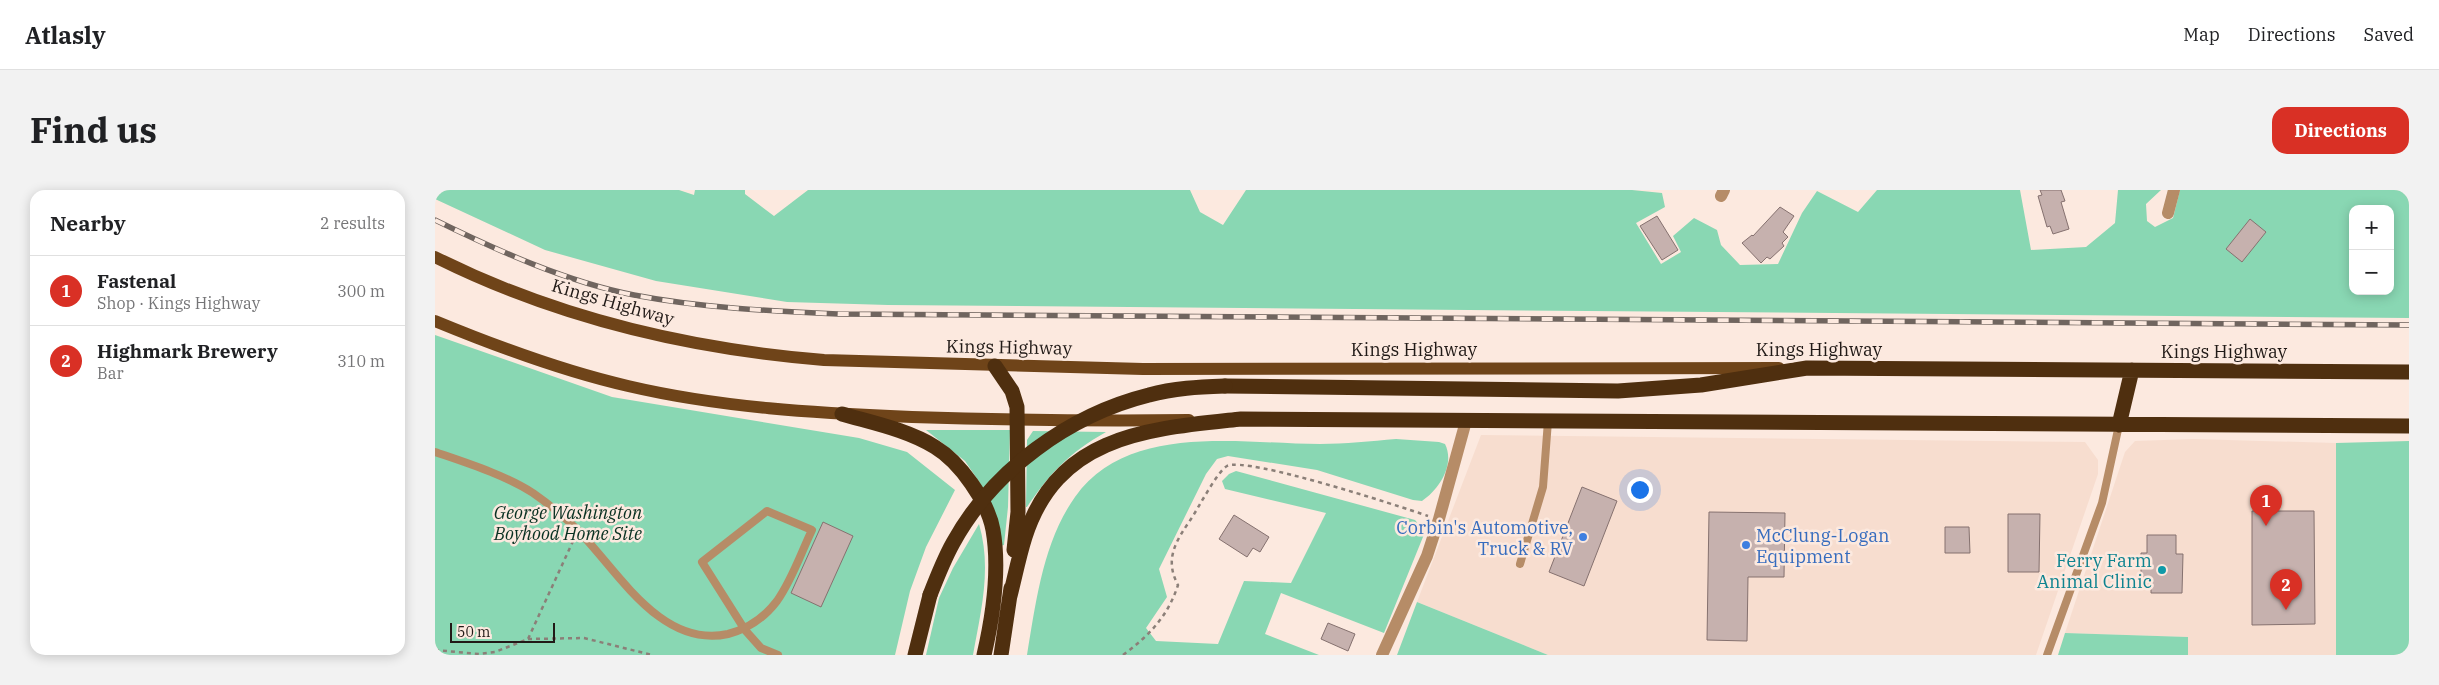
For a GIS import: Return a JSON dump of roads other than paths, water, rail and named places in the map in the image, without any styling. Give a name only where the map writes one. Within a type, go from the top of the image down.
[{"type":"highway","points":[[995,366],[1012,391],[1019,420],[1017,512],[1010,596],[1001,655]]},
{"type":"highway","points":[[915,655],[930,595],[953,542],[970,515],[997,484],[1038,449],[1079,421],[1122,403],[1173,390],[1225,386],[1618,391],[1701,385],[1807,368]]},
{"type":"highway","name":"Kings Highway","points":[[1807,368],[2409,372]]},
{"type":"highway","points":[[2119,425],[2132,370]]},
{"type":"highway","points":[[842,414],[896,429],[924,441],[937,448],[968,478],[989,518],[993,530],[995,568],[993,605],[984,655]]},
{"type":"highway","points":[[1010,596],[1025,536],[1038,508],[1047,491],[1074,461],[1111,442],[1166,427],[1241,419],[2409,426]]},
{"type":"main road","name":"Kings Highway","points":[[435,256],[511,291],[568,312],[627,329],[700,344],[774,356],[824,360],[1143,369],[1807,368]]},
{"type":"main road","points":[[435,321],[556,366],[630,387],[756,408],[842,414],[1019,420],[1241,419]]},
{"type":"street","points":[[2168,213],[2174,190]]},
{"type":"street","points":[[1382,655],[1427,556],[1466,421]]},
{"type":"lane","points":[[1520,564],[1543,487],[1548,421]]},
{"type":"lane","points":[[2047,655],[2102,503],[2119,425]]},
{"type":"lane","points":[[435,452],[475,466],[533,493],[577,531],[631,591],[663,620],[690,633],[707,637],[745,630],[778,599],[812,530],[767,511],[702,562],[745,630],[761,648],[777,655]]},
{"type":"railway","points":[[435,220],[482,243],[532,264],[609,289],[685,303],[787,312],[838,314],[2409,325]]},
{"type":"place","name":"Fastenal","points":[[2266,526]]},
{"type":"place","name":"Corbin's Automotive, Truck & RV","points":[[1583,537]]},
{"type":"place","name":"McClung-Logan Equipment","points":[[1746,545]]},
{"type":"place","name":"Ferry Farm Animal Clinic","points":[[2162,570]]},
{"type":"place","name":"Highmark Brewery","points":[[2286,610]]},
{"type":"park label","name":"George Washington Boyhood Home Site","points":[[568,522]]}]
